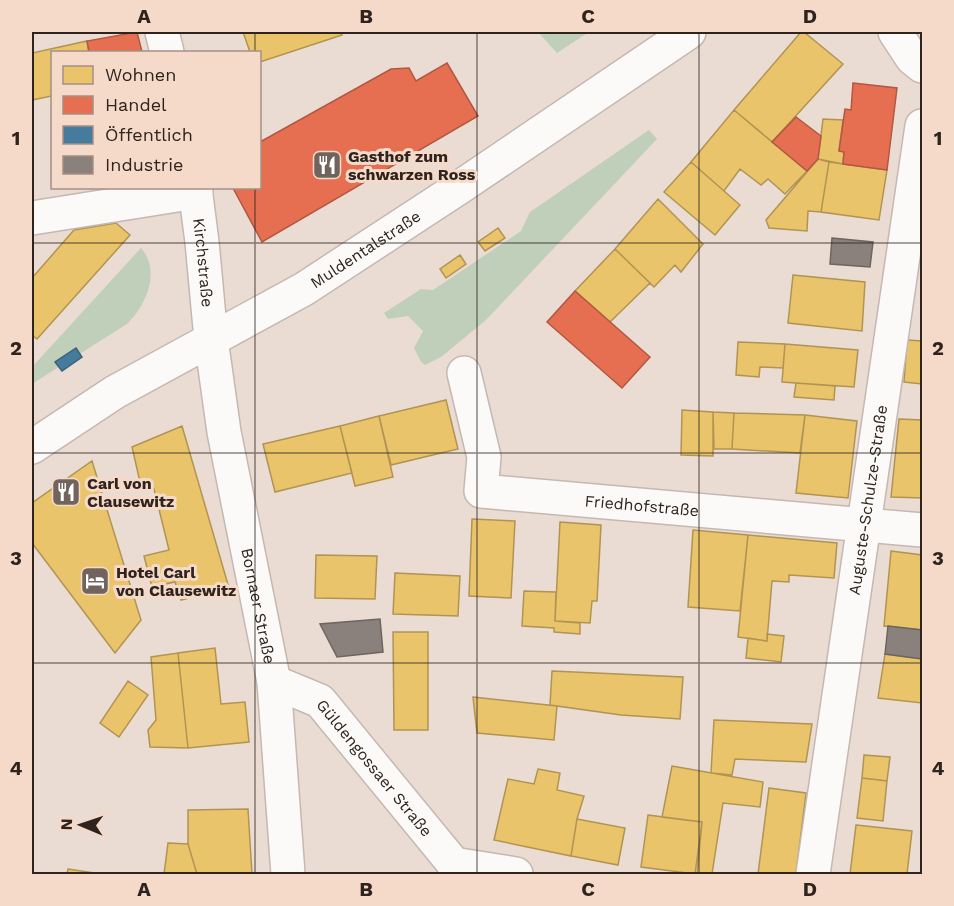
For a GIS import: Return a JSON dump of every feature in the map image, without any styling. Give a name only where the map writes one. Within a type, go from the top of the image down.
[{"type":"street","points":[[162,32],[167,51]]},
{"type":"street","name":"Muldentalstraße","points":[[32,447],[115,392],[328,274],[690,32]]},
{"type":"street","points":[[895,32],[912,58],[922,66]]},
{"type":"street","name":"Auguste-Schulze-Straße","points":[[813,874],[922,126]]},
{"type":"street","points":[[32,218],[195,190]]},
{"type":"street","name":"Kirchstraße","points":[[195,190],[211,339]]},
{"type":"street","name":"Bornaer Straße","points":[[211,339],[224,432],[274,682],[288,874]]},
{"type":"street","name":"Friedhofstraße","points":[[464,373],[484,457],[481,491],[922,530]]},
{"type":"street","name":"Güldengossaer Straße","points":[[274,682],[320,700],[457,869]]},
{"type":"street","points":[[457,869],[516,874]]},
{"type":"green space","points":[[538,32],[589,32],[557,53]]},
{"type":"green space","points":[[649,130],[657,139],[486,320],[441,357],[425,365],[421,362],[414,348],[423,331],[408,316],[388,319],[384,313],[421,289],[433,290],[521,231],[530,212]]},
{"type":"green space","points":[[141,248],[147,257],[151,278],[145,299],[134,317],[127,324],[32,384],[32,367]]},
{"type":"building: Wohnen","points":[[243,32],[341,32],[342,35],[261,62],[261,51],[250,51]]},
{"type":"building: Wohnen","points":[[801,32],[804,32],[843,64],[772,142],[734,110]]},
{"type":"building: Wohnen","points":[[87,41],[89,51],[51,51],[51,96],[32,100],[32,53]]},
{"type":"building: Wohnen","points":[[734,110],[807,171],[785,194],[768,179],[761,185],[740,169],[724,191],[691,162]]},
{"type":"building: Wohnen","points":[[823,119],[843,120],[839,151],[844,152],[843,164],[818,159]]},
{"type":"building: Wohnen","points":[[818,159],[829,162],[821,212],[808,211],[807,231],[769,228],[766,220]]},
{"type":"building: Wohnen","points":[[691,162],[740,205],[715,235],[664,192]]},
{"type":"building: Wohnen","points":[[829,162],[887,170],[879,220],[821,212]]},
{"type":"building: Wohnen","points":[[658,199],[703,244],[681,272],[675,265],[654,287],[615,249]]},
{"type":"building: Wohnen","points":[[116,223],[130,235],[37,339],[32,335],[32,278],[74,230]]},
{"type":"building: Wohnen","points":[[498,228],[505,238],[485,251],[478,242]]},
{"type":"building: Wohnen","points":[[615,249],[650,283],[610,322],[575,291]]},
{"type":"building: Wohnen","points":[[460,255],[466,264],[446,278],[440,269]]},
{"type":"building: Wohnen","points":[[793,275],[865,282],[862,331],[788,323]]},
{"type":"building: Wohnen","points":[[907,340],[922,341],[922,384],[904,382]]},
{"type":"building: Wohnen","points":[[738,342],[785,344],[783,368],[760,367],[759,377],[736,375]]},
{"type":"building: Wohnen","points":[[785,344],[858,350],[854,387],[782,382]]},
{"type":"building: Wohnen","points":[[796,383],[835,386],[834,400],[794,397]]},
{"type":"building: Wohnen","points":[[446,400],[458,449],[391,465],[379,416]]},
{"type":"building: Wohnen","points":[[682,410],[713,412],[713,456],[681,455]]},
{"type":"building: Wohnen","points":[[713,412],[734,413],[732,449],[714,449]]},
{"type":"building: Wohnen","points":[[734,413],[805,415],[800,453],[732,449]]},
{"type":"building: Wohnen","points":[[805,415],[857,421],[848,498],[796,493]]},
{"type":"building: Wohnen","points":[[379,416],[393,477],[355,486],[340,426]]},
{"type":"building: Wohnen","points":[[899,419],[922,420],[922,498],[891,497]]},
{"type":"building: Wohnen","points":[[182,426],[229,588],[181,600],[175,582],[152,587],[144,556],[169,550],[154,489],[142,491],[132,447]]},
{"type":"building: Wohnen","points":[[340,426],[352,473],[275,492],[263,444]]},
{"type":"building: Wohnen","name":"Hotel Carl von Clausewitz","points":[[92,461],[141,620],[115,653],[32,543],[32,503]]},
{"type":"building: Wohnen","points":[[472,519],[515,521],[511,598],[469,596]]},
{"type":"building: Wohnen","points":[[560,522],[601,525],[597,601],[592,601],[590,623],[555,621]]},
{"type":"building: Wohnen","points":[[693,530],[748,535],[740,611],[688,607]]},
{"type":"building: Wohnen","points":[[748,535],[837,543],[834,578],[789,575],[789,582],[772,581],[767,641],[738,637]]},
{"type":"building: Wohnen","points":[[891,551],[922,555],[922,630],[884,626]]},
{"type":"building: Wohnen","points":[[316,555],[377,556],[375,599],[315,598]]},
{"type":"building: Wohnen","points":[[395,573],[460,576],[458,616],[393,614]]},
{"type":"building: Wohnen","points":[[524,591],[556,592],[555,621],[580,623],[580,634],[554,632],[554,628],[522,626]]},
{"type":"building: Wohnen","points":[[393,632],[428,632],[428,730],[394,730]]},
{"type":"building: Wohnen","points":[[767,634],[784,636],[781,662],[746,658],[748,638],[767,641]]},
{"type":"building: Wohnen","points":[[215,648],[221,704],[245,702],[249,742],[188,748],[178,653]]},
{"type":"building: Wohnen","points":[[178,653],[188,748],[150,747],[148,730],[156,720],[151,657]]},
{"type":"building: Wohnen","points":[[885,654],[922,659],[922,703],[878,698]]},
{"type":"building: Wohnen","points":[[552,671],[683,677],[680,719],[621,715],[550,705]]},
{"type":"building: Wohnen","points":[[128,681],[148,695],[119,737],[100,723]]},
{"type":"building: Wohnen","points":[[473,697],[557,706],[554,740],[477,733]]},
{"type":"building: Wohnen","points":[[714,720],[812,724],[806,762],[735,759],[732,775],[711,773]]},
{"type":"building: Wohnen","points":[[864,755],[890,757],[887,781],[862,778]]},
{"type":"building: Wohnen","points":[[672,766],[763,782],[760,807],[723,803],[712,874],[697,874],[702,822],[662,817]]},
{"type":"building: Wohnen","points":[[538,769],[560,773],[557,790],[584,796],[577,819],[571,856],[494,840],[508,779],[534,784]]},
{"type":"building: Wohnen","points":[[862,778],[887,781],[883,821],[857,818]]},
{"type":"building: Wohnen","points":[[769,788],[806,793],[796,874],[758,874]]},
{"type":"building: Wohnen","points":[[248,809],[252,874],[197,874],[188,844],[188,810]]},
{"type":"building: Wohnen","points":[[648,815],[702,822],[695,874],[641,867]]},
{"type":"building: Wohnen","points":[[577,819],[625,828],[618,865],[571,856]]},
{"type":"building: Wohnen","points":[[856,825],[912,831],[907,874],[850,874]]},
{"type":"building: Wohnen","points":[[168,843],[188,844],[197,874],[164,874]]},
{"type":"building: Wohnen","points":[[68,869],[101,874],[67,874]]},
{"type":"building: Handel","points":[[137,32],[142,51],[89,51],[87,41]]},
{"type":"building: Handel","name":"Gasthof zum schwarzen Ross","points":[[447,63],[478,116],[262,242],[234,189],[261,189],[261,141],[391,69],[409,68],[416,81]]},
{"type":"building: Handel","points":[[853,83],[897,88],[887,170],[843,164],[844,152],[839,151],[845,109],[851,110]]},
{"type":"building: Handel","points":[[796,117],[821,136],[818,159],[807,171],[772,142]]},
{"type":"building: Handel","points":[[575,291],[650,357],[622,388],[547,322]]},
{"type":"building: Öffentlich","points":[[76,348],[82,357],[62,371],[55,362]]},
{"type":"building: Industrie","points":[[832,238],[873,242],[870,267],[830,264]]},
{"type":"building: Industrie","points":[[380,619],[383,652],[337,657],[320,624]]},
{"type":"building: Industrie","points":[[888,626],[922,630],[922,659],[885,654]]},
{"type":"place","name":"Gasthof zum schwarzen Ross","points":[[327,165]]},
{"type":"place","name":"Carl von Clausewitz","points":[[66,492]]},
{"type":"place","name":"Hotel Carl von Clausewitz","points":[[95,581]]}]
